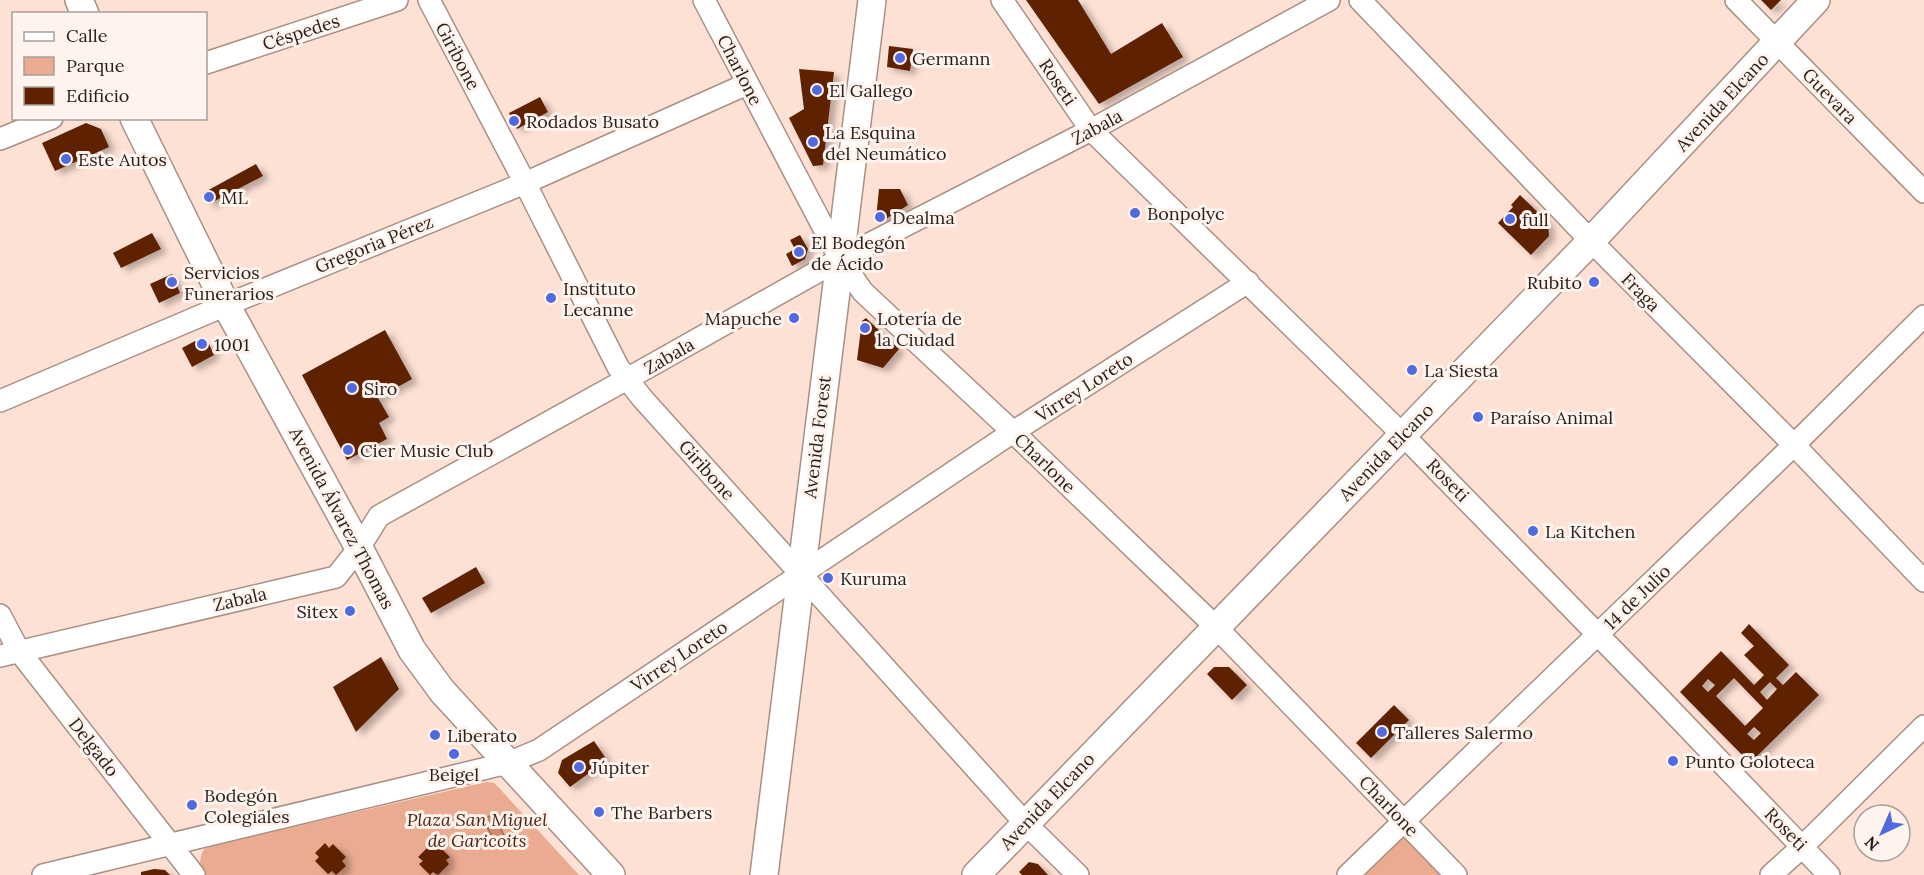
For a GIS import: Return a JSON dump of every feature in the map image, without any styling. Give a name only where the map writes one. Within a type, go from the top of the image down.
[{"type":"main road","name":"Avenida Forest","points":[[764,875],[872,0]]},
{"type":"main road","name":"Avenida Elcano","points":[[976,875],[1591,241],[1816,0]]},
{"type":"main road","name":"Avenida Álvarez Thomas","points":[[135,120],[226,305],[421,665],[442,691],[611,875]]},
{"type":"street","name":"Céspedes","points":[[207,63],[397,0]]},
{"type":"street","name":"Giribone","points":[[429,0],[618,367],[650,407],[800,575],[1025,823],[1078,875]]},
{"type":"street","name":"Charlone","points":[[704,0],[840,259],[863,292],[1014,432],[1216,627],[1456,875]]},
{"type":"street","name":"Roseti","points":[[1002,0],[1091,130],[1403,435],[1829,875]]},
{"type":"street","name":"Zabala","points":[[10,654],[336,576],[359,548],[379,516],[840,259],[1091,130],[1329,0]]},
{"type":"street","name":"Fraga","points":[[1360,0],[1591,241],[1794,445],[1924,581]]},
{"type":"street","name":"Guevara","points":[[1736,0],[1924,192]]},
{"type":"street","name":"Gregoria Pérez","points":[[0,401],[226,305],[525,183],[747,84]]},
{"type":"street","points":[[0,139],[47,120]]},
{"type":"street","name":"Virrey Loreto","points":[[43,875],[508,763],[539,750],[1014,432],[1248,282]]},
{"type":"street","name":"14 de Julio","points":[[1348,875],[1794,445],[1924,316]]},
{"type":"street","name":"Delgado","points":[[0,615],[10,654],[194,875]]},
{"type":"street","points":[[1771,875],[1924,726]]},
{"type":"green space","name":"Plaza San Miguel de Garicoits","points":[[486,782],[494,783],[500,789],[579,875],[206,875],[203,872],[200,859],[204,849],[215,845]]},
{"type":"green space","points":[[1402,833],[1441,875],[1358,875]]},
{"type":"shaded area","points":[[494,813],[505,838],[497,845],[483,820]]},
{"type":"building","points":[[1026,0],[1078,0],[1111,54],[1162,23],[1183,57],[1099,104]]},
{"type":"building","points":[[1761,0],[1781,0],[1771,10]]},
{"type":"building","name":"Germann","points":[[889,46],[913,49],[910,71],[887,67]]},
{"type":"building","points":[[799,69],[834,72],[823,165],[813,166],[789,118],[804,109]]},
{"type":"building","points":[[540,97],[548,112],[517,129],[509,113]]},
{"type":"building","name":"Este Autos","points":[[86,123],[101,129],[109,147],[55,171],[42,143]]},
{"type":"building","points":[[256,164],[263,176],[209,204],[203,193]]},
{"type":"building","points":[[879,189],[900,189],[908,205],[881,222],[876,219]]},
{"type":"building","points":[[1520,195],[1548,222],[1549,236],[1531,255],[1498,223],[1513,207],[1511,205]]},
{"type":"building","points":[[152,233],[161,249],[121,268],[113,253]]},
{"type":"building","name":"El Bodegón de Ácido","points":[[800,235],[808,249],[805,259],[792,266],[786,254],[795,249],[790,240]]},
{"type":"building","points":[[172,274],[180,293],[159,303],[150,284]]},
{"type":"building","points":[[866,318],[899,349],[883,368],[857,360],[862,321]]},
{"type":"building","name":"Siro","points":[[385,330],[412,379],[378,398],[389,417],[379,423],[387,439],[347,460],[302,375]]},
{"type":"building","points":[[195,341],[209,344],[214,355],[192,367],[182,348]]},
{"type":"building","points":[[476,567],[485,583],[431,613],[422,598]]},
{"type":"building","points":[[1749,624],[1789,665],[1776,678],[1783,685],[1796,672],[1819,695],[1750,763],[1680,692],[1721,651],[1754,685],[1764,675],[1744,655],[1754,646],[1741,633]],"holes":[[[1734,678],[1763,708],[1745,726],[1716,696]],[[1708,679],[1715,685],[1708,692],[1702,686]],[[1770,682],[1777,689],[1767,700],[1760,692]],[[1754,727],[1761,733],[1754,740],[1747,734]]]},
{"type":"building","points":[[381,657],[399,689],[356,732],[333,687]]},
{"type":"building","points":[[1214,667],[1229,667],[1247,685],[1232,700],[1207,674]]},
{"type":"building","name":"Talleres Salermo","points":[[1394,705],[1409,720],[1371,758],[1356,743]]},
{"type":"building","name":"Júpiter","points":[[594,741],[607,760],[570,787],[558,773],[562,760]]},
{"type":"building","points":[[325,843],[329,848],[333,844],[346,857],[342,861],[346,866],[336,875],[332,871],[328,874],[315,861],[319,857],[315,853]]},
{"type":"building","points":[[431,844],[435,848],[438,845],[450,857],[446,860],[449,864],[438,875],[433,872],[430,875],[419,864],[423,861],[418,857]]},
{"type":"building","points":[[1029,862],[1038,864],[1048,875],[1022,875],[1019,872]]},
{"type":"building","points":[[154,869],[165,870],[170,875],[141,875],[141,872]]},
{"type":"place","name":"Germann","points":[[900,58]]},
{"type":"place","name":"El Gallego","points":[[817,90]]},
{"type":"place","name":"Rodados Busato","points":[[514,121]]},
{"type":"place","name":"La Esquina del Neumático","points":[[813,142]]},
{"type":"place","name":"Este Autos","points":[[66,159]]},
{"type":"place","name":"ML","points":[[209,197]]},
{"type":"place","name":"Bonpolyc","points":[[1135,213]]},
{"type":"place","name":"Dealma","points":[[880,217]]},
{"type":"place","name":"full","points":[[1510,219]]},
{"type":"place","name":"El Bodegón de Ácido","points":[[799,252]]},
{"type":"place","name":"Servicios Funerarios","points":[[172,282]]},
{"type":"place","name":"Rubito","points":[[1594,282]]},
{"type":"place","name":"Instituto Lecanne","points":[[551,298]]},
{"type":"place","name":"Mapuche","points":[[794,318]]},
{"type":"place","name":"Lotería de la Ciudad","points":[[865,328]]},
{"type":"place","name":"1001","points":[[202,344]]},
{"type":"place","name":"La Siesta","points":[[1412,370]]},
{"type":"place","name":"Siro","points":[[352,388]]},
{"type":"place","name":"Paraíso Animal","points":[[1478,417]]},
{"type":"place","name":"Cier Music Club","points":[[348,450]]},
{"type":"place","name":"La Kitchen","points":[[1533,531]]},
{"type":"place","name":"Kuruma","points":[[828,578]]},
{"type":"place","name":"Sitex","points":[[350,611]]},
{"type":"place","name":"Talleres Salermo","points":[[1382,732]]},
{"type":"place","name":"Liberato","points":[[435,735]]},
{"type":"place","name":"Beigel","points":[[454,754]]},
{"type":"place","name":"Punto Goloteca","points":[[1673,761]]},
{"type":"place","name":"Júpiter","points":[[579,767]]},
{"type":"place","name":"Bodegón Colegiales","points":[[192,805]]},
{"type":"place","name":"The Barbers","points":[[599,812]]}]
